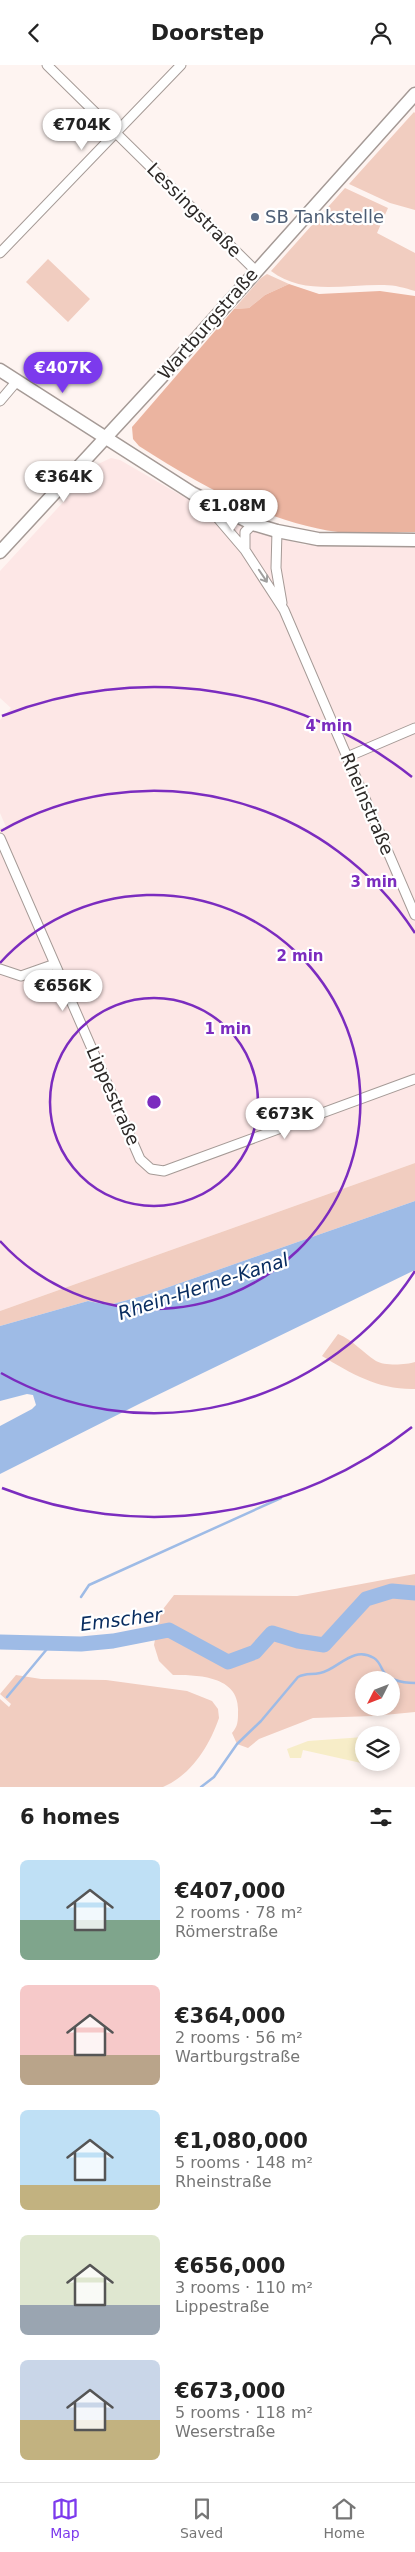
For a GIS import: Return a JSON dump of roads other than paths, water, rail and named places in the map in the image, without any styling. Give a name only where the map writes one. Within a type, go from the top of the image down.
[{"type":"main road","name":"Wartburgstraße","points":[[0,552],[106,438],[415,94]]},
{"type":"main road","points":[[0,370],[199,497],[253,524],[277,531],[338,540],[415,540]]},
{"type":"street","name":"Lessingstraße","points":[[48,65],[255,271]]},
{"type":"street","points":[[0,253],[181,65]]},
{"type":"street","points":[[0,401],[17,381]]},
{"type":"street","name":"Rheinstraße","points":[[199,497],[246,550],[284,611],[415,915]]},
{"type":"street","points":[[246,550],[245,532],[253,524]]},
{"type":"street","name":"Rheinstraße","points":[[277,531],[276,568],[284,611]]},
{"type":"street","points":[[347,757],[415,728]]},
{"type":"street","name":"Lippestraße","points":[[0,838],[140,1159],[151,1169],[164,1171],[415,1079]]},
{"type":"street","points":[[0,969],[22,976],[55,964]]},
{"type":"water","name":"Rhein-Herne-Kanal","points":[[415,1201],[415,1270],[141,1403],[0,1474],[0,1426],[36,1405],[33,1395],[27,1394],[0,1401],[0,1326],[88,1301],[109,1305],[146,1295]]},
{"type":"waterway","points":[[81,1597],[89,1585],[281,1498]]},
{"type":"waterway","name":"Emscher","points":[[0,1642],[81,1644],[113,1641],[169,1630],[228,1662],[255,1652],[272,1633],[298,1641],[324,1645],[366,1599],[392,1591],[415,1593]]},
{"type":"waterway","points":[[7,1697],[52,1643]]},
{"type":"waterway","points":[[201,1787],[214,1777],[237,1744],[261,1721],[298,1677],[327,1671],[346,1659],[359,1654],[376,1659],[389,1677],[402,1682],[415,1683]]},
{"type":"place","name":"SB Tankstelle","points":[[255,217]]}]
